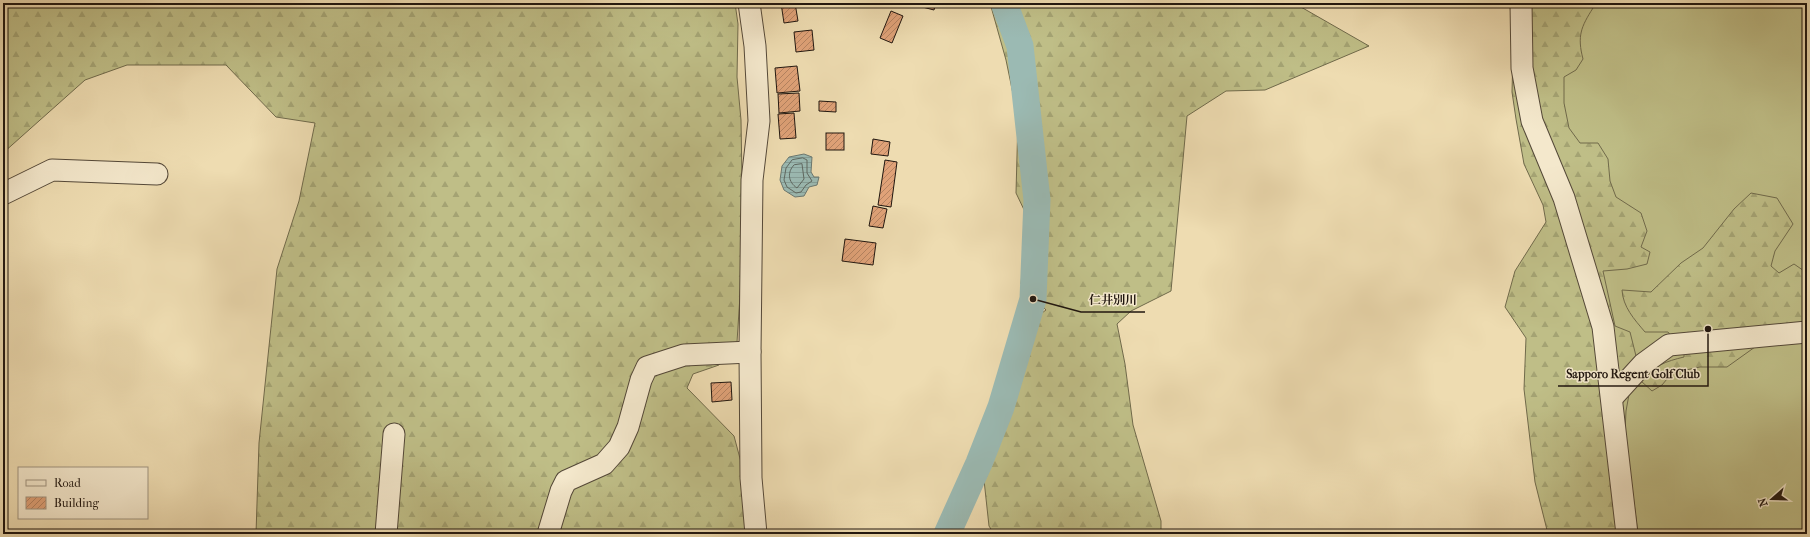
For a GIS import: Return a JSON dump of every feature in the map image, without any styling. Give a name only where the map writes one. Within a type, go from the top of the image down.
[{"type":"street","points":[[749,3],[755,46],[759,121],[752,180],[750,352],[751,478],[756,534]]},
{"type":"street","points":[[1521,3],[1522,68],[1532,121],[1564,198],[1604,327],[1627,534]]},
{"type":"street","points":[[3,194],[52,170],[157,174]]},
{"type":"street","points":[[1612,398],[1643,364],[1669,345],[1807,332]]},
{"type":"street","points":[[548,534],[561,491],[566,481],[604,464],[619,447],[628,427],[641,380],[647,367],[684,355],[750,352]]},
{"type":"street","points":[[386,534],[394,434]]},
{"type":"green space","points":[[3,3],[735,3],[738,24],[737,77],[741,120],[742,181],[745,218],[737,342],[719,365],[693,374],[687,388],[734,436],[742,466],[748,534],[256,534],[259,443],[277,269],[299,201],[315,123],[276,117],[226,65],[127,65],[85,80],[3,153]]},
{"type":"green space","points":[[990,3],[1294,3],[1369,46],[1265,90],[1226,91],[1187,116],[1171,291],[1131,311],[1117,324],[1125,364],[1133,425],[1161,521],[1161,534],[994,534],[989,526],[984,480],[982,475],[1022,377],[1039,315],[1046,310],[1021,284],[1027,216],[1016,193],[1018,118],[1006,60]]},
{"type":"green space","points":[[1510,3],[1591,3],[1593,8],[1583,26],[1580,38],[1583,59],[1576,70],[1564,77],[1564,103],[1569,128],[1580,143],[1598,143],[1608,159],[1610,181],[1616,197],[1641,213],[1647,231],[1641,247],[1650,252],[1647,264],[1627,269],[1603,271],[1615,326],[1630,332],[1636,356],[1626,411],[1620,534],[1548,534],[1535,482],[1524,389],[1526,338],[1505,307],[1515,271],[1546,222],[1543,205],[1524,164],[1516,119],[1512,92],[1513,53]]},
{"type":"green space","points":[[1541,3],[1807,3],[1807,534],[1638,534],[1622,409],[1548,115]]},
{"type":"green space","points":[[1751,193],[1777,198],[1793,224],[1775,251],[1771,266],[1779,273],[1794,264],[1807,273],[1807,318],[1780,343],[1755,347],[1727,367],[1700,367],[1672,373],[1662,385],[1652,391],[1641,381],[1645,376],[1660,365],[1684,357],[1684,352],[1668,332],[1645,332],[1633,317],[1624,302],[1622,290],[1651,292],[1681,263],[1703,248],[1734,209]]},
{"type":"water","points":[[804,154],[812,157],[811,172],[814,177],[819,177],[817,185],[809,187],[804,196],[795,197],[784,190],[780,180],[782,166],[789,157]]},
{"type":"building","points":[[781,3],[795,3],[798,21],[784,23]]},
{"type":"building","points":[[907,3],[936,3],[934,10]]},
{"type":"building","points":[[891,11],[903,16],[892,43],[880,38]]},
{"type":"building","points":[[812,30],[814,50],[796,52],[794,32]]},
{"type":"building","points":[[797,66],[800,91],[777,93],[775,68]]},
{"type":"building","points":[[799,93],[800,111],[779,113],[778,94]]},
{"type":"building","points":[[819,101],[836,102],[836,112],[819,111]]},
{"type":"building","points":[[794,113],[796,138],[780,139],[778,114]]},
{"type":"building","points":[[826,133],[844,133],[844,150],[826,150]]},
{"type":"building","points":[[873,139],[890,142],[888,156],[871,154]]},
{"type":"building","points":[[885,160],[897,162],[891,207],[878,205]]},
{"type":"building","points":[[873,206],[887,209],[883,228],[869,226]]},
{"type":"building","points":[[845,239],[876,243],[873,265],[842,261]]},
{"type":"building","points":[[731,382],[732,400],[712,402],[711,383]]},
{"type":"waterway","points":[[947,534],[979,463],[1001,407],[1033,299],[1037,200],[1020,46],[1004,3]]},
{"type":"place","name":"仁井別川","points":[[1033,299]]},
{"type":"place","name":"Sapporo Regent Golf Club","points":[[1708,329]]}]
